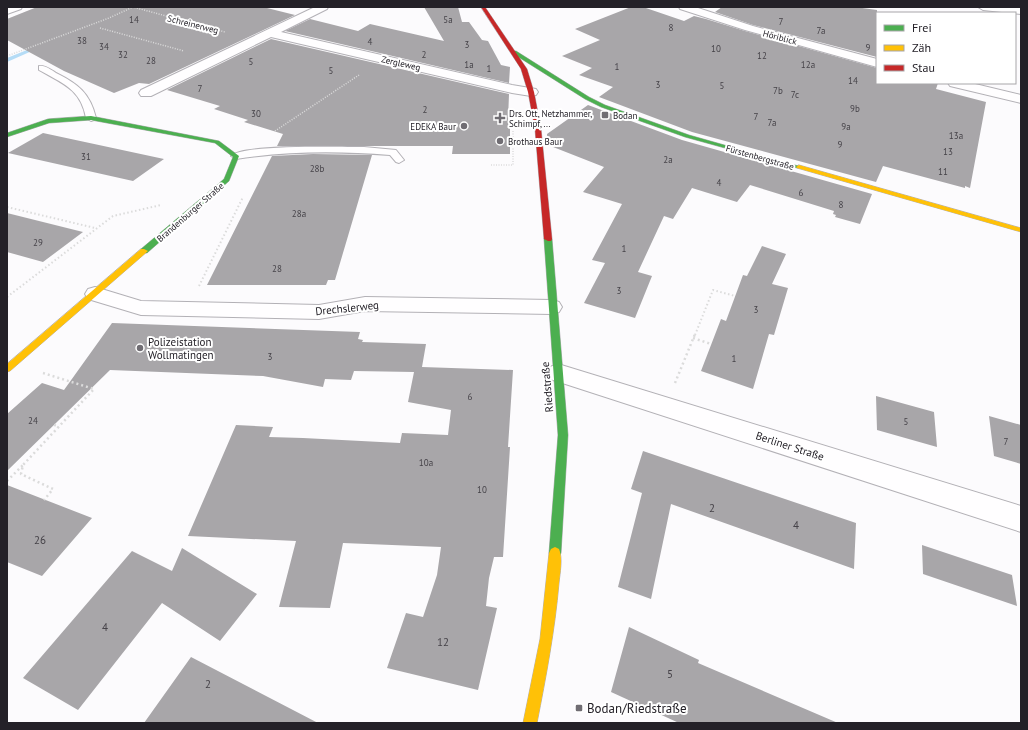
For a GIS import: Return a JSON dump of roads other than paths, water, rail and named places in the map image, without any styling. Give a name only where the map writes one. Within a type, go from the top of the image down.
[{"type":"street","points":[[7,11],[17,7]]},
{"type":"street","points":[[146,93],[322,7]]},
{"type":"street","points":[[483,7],[489,18],[514,51]]},
{"type":"street","name":"Höriblick","points":[[684,7],[749,28],[876,63]]},
{"type":"street","points":[[983,7],[1021,11]]},
{"type":"street","points":[[291,9],[310,13]]},
{"type":"street","name":"Zergleweg","points":[[270,32],[512,89],[531,92]]},
{"type":"street","name":"Riedstraße","points":[[514,51],[524,69],[531,92],[538,129],[546,200],[552,307],[563,435],[553,592],[543,663],[530,723]]},
{"type":"street","name":"Fürstenbergstraße","points":[[514,51],[587,98],[604,106],[687,136],[1021,230]]},
{"type":"street","points":[[960,84],[1021,99]]},
{"type":"street","points":[[7,135],[48,121],[91,118],[217,142],[236,156]]},
{"type":"street","name":"Brandenburger Straße","points":[[10,366],[227,180],[236,156]]},
{"type":"street","name":"Drechslerweg","points":[[95,294],[141,308],[319,312],[365,304],[552,307]]},
{"type":"street","name":"Berliner Straße","points":[[558,373],[1021,519]]},
{"type":"lane","points":[[42,68],[75,87],[83,94],[90,106],[91,118]]},
{"type":"lane","points":[[236,156],[267,150],[364,150],[393,152],[399,160]]},
{"type":"waterway","points":[[7,60],[39,47]]},
{"type":"place","name":"Bodan","points":[[605,115]]},
{"type":"place","name":"Drs. Ott, Netzhammer, Schimpf, ...","points":[[500,118]]},
{"type":"place","name":"EDEKA Baur","points":[[464,126]]},
{"type":"place","name":"Brothaus Baur","points":[[500,141]]},
{"type":"place","name":"Polizeistation Wollmatingen","points":[[140,348]]},
{"type":"place","name":"Bodan/Riedstraße","points":[[579,708]]}]
